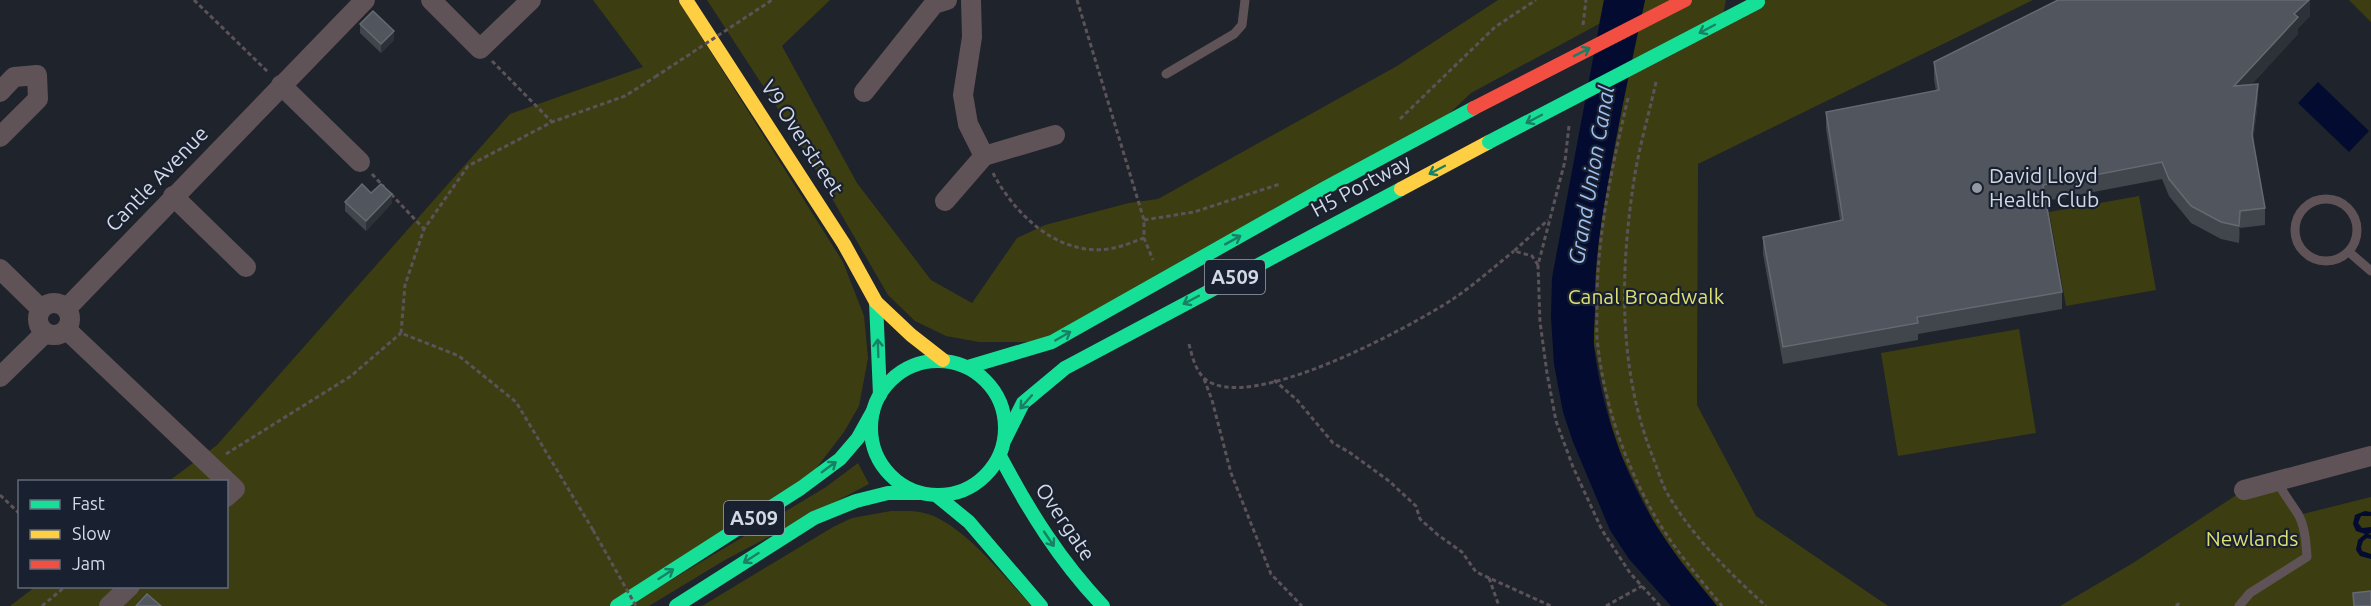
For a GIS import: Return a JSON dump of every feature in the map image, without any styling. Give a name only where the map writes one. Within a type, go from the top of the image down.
[{"type":"main road","name":"V9 Overstreet","points":[[686,0],[838,234],[876,302],[911,336],[943,360]]},
{"type":"main road","name":"H5 Portway","points":[[968,367],[1052,342],[1305,199],[1474,108],[1685,0]]},
{"type":"main road","name":"H5 Portway","points":[[1005,439],[1023,403],[1065,368],[1489,142],[1760,1]]},
{"type":"main road","name":"V9 Overstreet","points":[[876,302],[880,394]]},
{"type":"main road","name":"A509","points":[[617,606],[801,488],[840,459],[858,438],[880,394],[891,380],[906,368],[924,362],[943,360],[968,367],[986,379],[999,396],[1005,417],[1005,439],[1000,456],[989,473],[974,485],[956,493],[936,495],[919,492],[900,484],[885,470],[875,452],[871,432],[873,411]]},
{"type":"main road","name":"Overgate","points":[[1000,456],[1018,490],[1052,543],[1090,594],[1103,606]]},
{"type":"main road","name":"A509","points":[[676,606],[814,518],[856,501],[888,494],[919,492]]},
{"type":"main road","points":[[936,495],[969,522],[1041,606]]},
{"type":"street","name":"Cantle Avenue","points":[[67,308],[365,0]]},
{"type":"street","points":[[431,0],[480,49],[531,0]]},
{"type":"street","points":[[864,92],[934,4],[947,0]]},
{"type":"street","points":[[971,0],[972,37],[963,95],[968,124],[984,156]]},
{"type":"street","points":[[0,92],[14,77],[37,75],[38,99],[0,137]]},
{"type":"street","points":[[281,85],[360,162]]},
{"type":"street","points":[[945,201],[984,156],[1055,135]]},
{"type":"street","points":[[173,196],[246,267]]},
{"type":"street","points":[[0,269],[41,309]]},
{"type":"street","points":[[54,302],[67,308],[71,321],[67,330],[59,335],[45,333],[39,324],[41,309],[54,302]]},
{"type":"street","points":[[67,330],[226,480]]},
{"type":"street","points":[[0,377],[45,333]]},
{"type":"street","points":[[2244,490],[2371,456]]},
{"type":"street","points":[[228,482],[236,489],[228,495]]},
{"type":"street","points":[[109,606],[128,588]]},
{"type":"lane","points":[[1166,74],[1234,34],[1242,26],[1245,0]]},
{"type":"lane","points":[[2326,198],[2343,204],[2354,216],[2358,230],[2354,245],[2349,252],[2339,260],[2328,262],[2309,258],[2299,248],[2295,237],[2295,222],[2300,211],[2310,202],[2326,198]]},
{"type":"lane","points":[[2349,252],[2371,271]]},
{"type":"lane","points":[[2240,606],[2250,593],[2307,557],[2299,515],[2285,498],[2277,481]]},
{"type":"path","points":[[194,0],[281,85]]},
{"type":"path","points":[[209,465],[351,376],[401,333],[405,285],[424,229],[468,166],[552,122],[625,96],[772,0]]},
{"type":"path","points":[[1077,0],[1144,220],[1144,238],[1154,263]]},
{"type":"path","points":[[1399,119],[1495,27],[1536,0]]},
{"type":"path","points":[[1581,34],[1586,0]]},
{"type":"path","points":[[480,49],[552,122]]},
{"type":"path","points":[[1657,78],[1634,179],[1626,257],[1626,334],[1630,377],[1641,428],[1667,492],[1704,543],[1766,606]]},
{"type":"path","points":[[1630,90],[1612,172],[1600,249],[1596,285],[1598,345],[1614,423],[1633,471],[1657,519],[1682,558],[1722,606]]},
{"type":"path","points":[[1569,126],[1565,161],[1538,265],[1540,322],[1556,421],[1573,467],[1602,530],[1630,573],[1660,606]]},
{"type":"path","points":[[984,156],[1017,210],[1060,242],[1085,249],[1109,249],[1144,238]]},
{"type":"path","points":[[360,162],[424,229]]},
{"type":"path","points":[[1144,220],[1194,212],[1289,181]]},
{"type":"path","points":[[1203,377],[1211,383],[1243,388],[1342,359],[1419,321],[1455,298],[1514,251],[1549,218]]},
{"type":"path","points":[[1514,251],[1532,256],[1538,265]]},
{"type":"path","points":[[401,333],[459,356],[516,402],[636,606]]},
{"type":"path","points":[[1190,344],[1197,369],[1203,377],[1212,400],[1231,473],[1271,574],[1302,606]]},
{"type":"path","points":[[1274,380],[1297,400],[1333,443],[1389,481],[1416,506],[1420,519],[1438,536],[1462,552],[1476,572],[1551,606]]},
{"type":"path","points":[[0,495],[18,512]]},
{"type":"path","points":[[1489,579],[1499,606]]},
{"type":"path","points":[[1606,606],[1642,586]]},
{"type":"path","points":[[42,606],[64,588]]},
{"type":"path","points":[[2176,606],[2178,604],[2181,606]]},
{"type":"green space","points":[[593,0],[678,0],[843,262],[864,316],[868,358],[859,406],[844,432],[801,488],[618,606],[10,606],[34,588],[228,588],[228,480],[170,480],[217,445],[510,114],[643,67]]},
{"type":"green space","points":[[707,0],[830,0],[782,46],[857,183],[931,280],[972,303],[1017,238],[1045,225],[1129,203],[1158,199],[1397,66],[1498,0],[1604,0],[1599,24],[1471,93],[1432,130],[1052,342],[979,342],[946,336],[915,321],[888,295],[797,138]]},
{"type":"green space","name":"Canal Broadwalk","points":[[1645,0],[1726,0],[1722,20],[1762,0],[2033,0],[1698,164],[1697,405],[1756,516],[1888,606],[1717,606],[1680,561],[1654,522],[1621,455],[1611,424],[1594,345],[1593,285],[1596,250],[1621,113]]},
{"type":"green space","points":[[2349,0],[2371,0],[2371,22]]},
{"type":"green space","points":[[2139,196],[2156,290],[2066,306],[2049,212]]},
{"type":"green space","points":[[2019,329],[2036,433],[1898,456],[1881,353]]},
{"type":"green space","points":[[858,463],[869,484],[725,560],[649,606],[628,606],[826,487]]},
{"type":"green space","name":"Newlands","points":[[2277,481],[2299,515],[2371,497],[2371,606],[2060,606],[2133,563],[2244,490]]},
{"type":"green space","points":[[891,511],[914,511],[942,520],[984,554],[1032,606],[702,606],[833,527],[852,518]]},
{"type":"water","name":"Grand Union Canal","points":[[1604,0],[1645,0],[1620,117],[1600,234],[1595,279],[1594,346],[1597,369],[1615,437],[1643,502],[1668,544],[1717,606],[1671,606],[1629,559],[1610,530],[1573,442],[1563,412],[1554,364],[1551,317],[1552,278]]},
{"type":"water","points":[[2318,82],[2369,131],[2349,152],[2298,103]]},
{"type":"water","points":[[2365,511],[2371,512],[2371,516],[2361,516],[2358,523],[2362,528],[2371,527],[2371,533],[2368,534],[2371,535],[2371,539],[2367,538],[2363,541],[2361,547],[2362,551],[2371,554],[2371,559],[2360,556],[2356,550],[2358,540],[2365,534],[2356,531],[2353,524],[2355,515]]},
{"type":"building","name":"David Lloyd Health Club","points":[[2058,0],[2309,0],[2294,14],[2298,17],[2234,86],[2258,84],[2252,135],[2265,208],[2240,211],[2239,226],[2221,222],[2191,206],[2169,179],[2162,162],[2043,185],[2062,292],[1917,317],[1918,323],[1783,347],[1763,237],[1843,220],[1826,112],[1939,90],[1934,62]]},
{"type":"building","points":[[373,11],[394,31],[381,44],[360,24]]},
{"type":"building","points":[[362,184],[371,193],[381,184],[392,194],[366,221],[345,202]]},
{"type":"building","points":[[2371,591],[2371,606],[2354,606],[2353,593]]},
{"type":"building","points":[[147,594],[161,606],[136,606]]},
{"type":"traffic: fast","points":[[1489,142],[1758,2]]},
{"type":"traffic: fast","points":[[968,367],[1052,342],[1325,188],[1474,108]]},
{"type":"traffic: fast","points":[[1005,439],[1023,403],[1065,368],[1401,189]]},
{"type":"traffic: fast","points":[[876,302],[880,395]]},
{"type":"traffic: fast","points":[[938,361],[964,366],[985,381],[1000,402],[1005,428],[1000,454],[985,475],[964,490],[938,495],[912,490],[891,475],[876,454],[871,428],[876,402],[891,381],[912,366],[938,361]]},
{"type":"traffic: fast","points":[[617,606],[801,488],[840,459],[858,438],[873,411]]},
{"type":"traffic: fast","points":[[1000,456],[1046,535],[1087,589],[1103,606]]},
{"type":"traffic: fast","points":[[676,606],[814,518],[856,501],[888,493],[919,493]]},
{"type":"traffic: fast","points":[[936,495],[969,522],[1041,606]]},
{"type":"traffic: slow","points":[[686,0],[844,244],[876,302],[911,335],[943,360]]},
{"type":"traffic: slow","points":[[1401,189],[1489,142]]},
{"type":"traffic: jam","points":[[1474,108],[1685,0]]},
{"type":"place","name":"David Lloyd Health Club","points":[[1977,188]]}]
